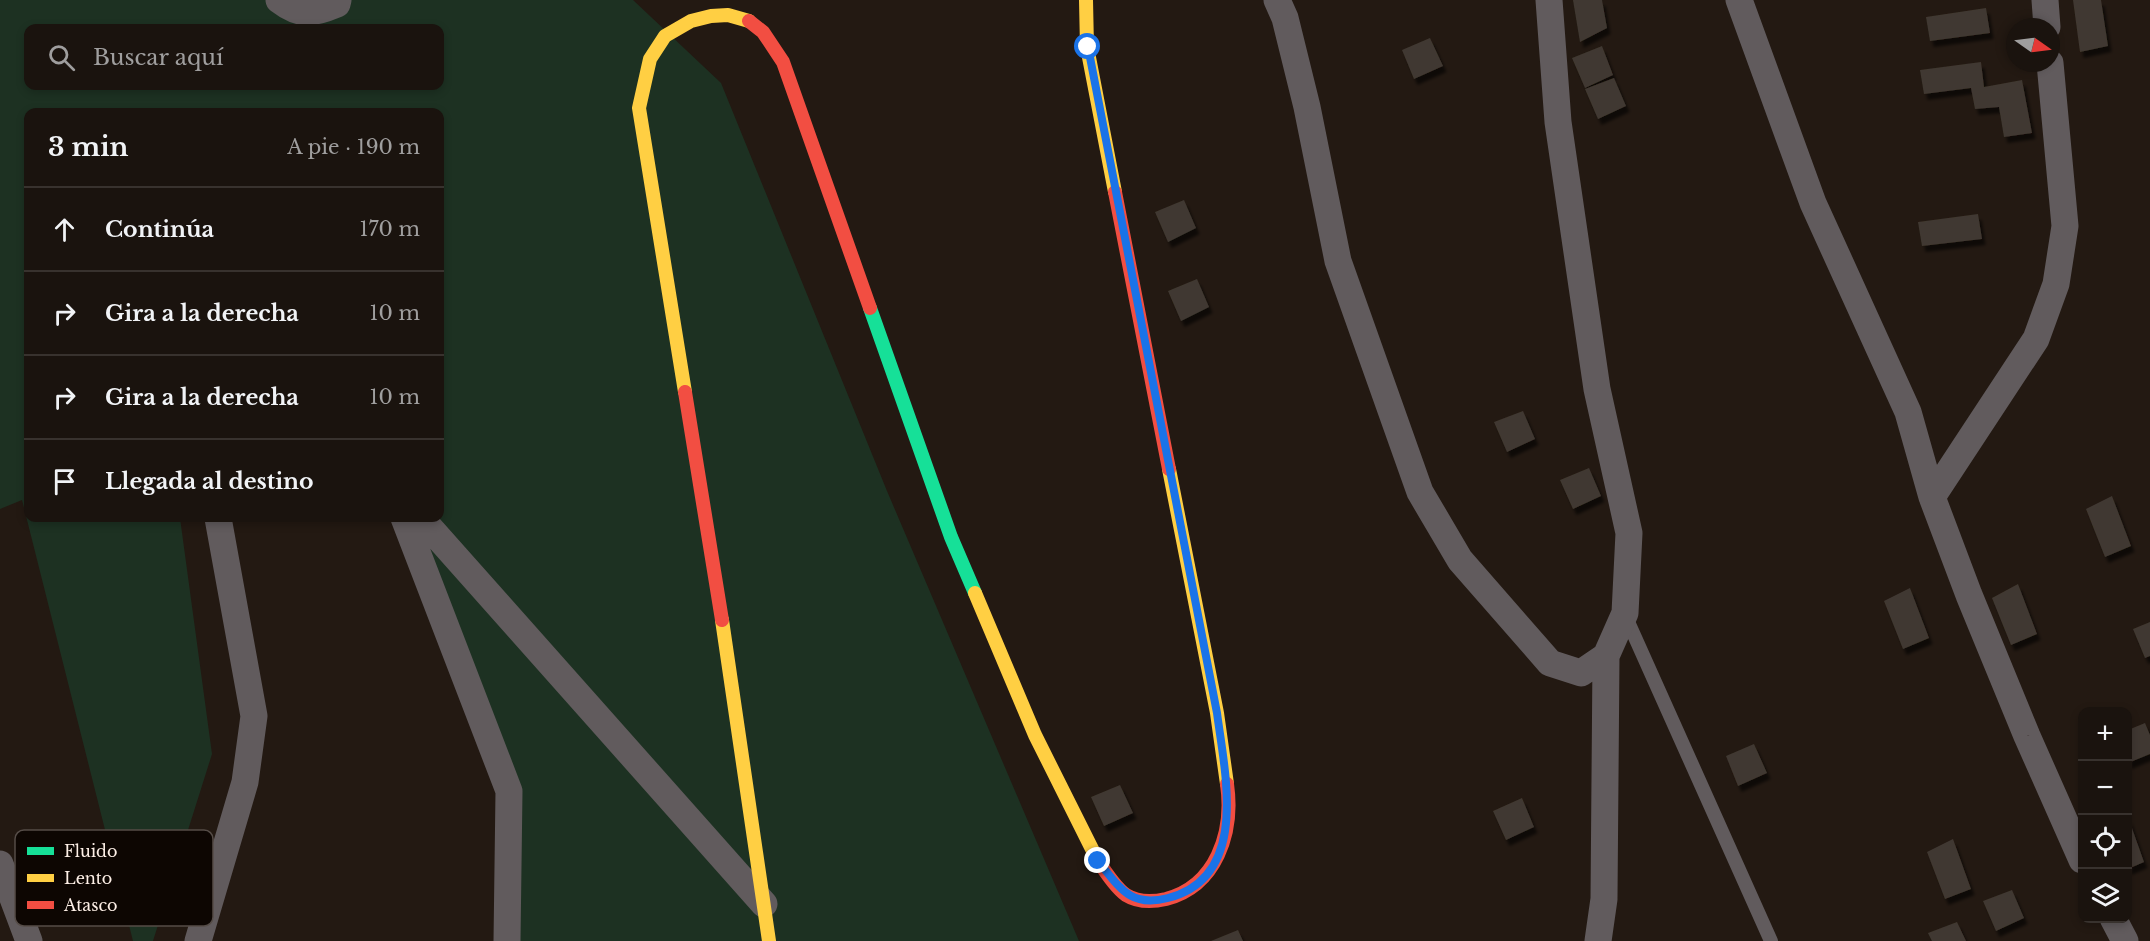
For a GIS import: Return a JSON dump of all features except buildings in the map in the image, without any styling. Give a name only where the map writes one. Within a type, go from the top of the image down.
[{"type":"street","points":[[279,0],[288,8],[312,14],[337,4],[338,0]]},
{"type":"street","points":[[769,941],[734,696],[639,108],[647,62],[666,32],[690,9],[724,13],[755,24],[783,62],[951,537],[1035,735],[1098,861],[1126,895],[1151,903],[1185,894],[1211,870],[1225,837],[1228,790],[1217,713],[1088,47],[1086,0]]},
{"type":"street","points":[[1276,0],[1285,18],[1307,107],[1338,261],[1420,492],[1460,560],[1550,663],[1581,673],[1606,656]]},
{"type":"street","points":[[1549,0],[1558,122],[1597,388],[1629,533],[1625,613],[1606,656],[1604,899],[1598,941]]},
{"type":"street","points":[[1739,0],[1813,203],[1908,412],[1932,497],[2027,736],[2078,851]]},
{"type":"street","points":[[2045,0],[2046,18]]},
{"type":"street","points":[[1932,497],[2036,339],[2056,284],[2065,226],[2051,72]]},
{"type":"street","points":[[213,890],[245,782],[254,716],[219,522]]},
{"type":"street","points":[[406,522],[509,791],[507,941]]},
{"type":"street","points":[[425,522],[764,904]]},
{"type":"street","points":[[0,864],[15,904]]},
{"type":"street","points":[[2116,923],[2125,941]]},
{"type":"street","points":[[23,926],[29,941]]},
{"type":"street","points":[[198,941],[202,926]]},
{"type":"lane","points":[[1625,613],[1771,941]]},
{"type":"green space","points":[[0,0],[633,0],[721,83],[887,491],[1079,941],[516,941],[522,813],[411,522],[444,522],[444,108],[24,108],[24,508],[22,500],[0,509]]},
{"type":"green space","points":[[28,522],[181,522],[212,754],[188,830],[105,830]]},
{"type":"green space","points":[[129,926],[158,926],[153,941],[133,941]]},
{"type":"traffic: fast","points":[[870,308],[951,537],[975,593]]},
{"type":"traffic: slow","points":[[1086,0],[1087,47],[1115,192]]},
{"type":"traffic: slow","points":[[685,392],[639,108],[650,59],[665,36],[691,21],[711,16],[728,15],[749,21]]},
{"type":"traffic: slow","points":[[1169,469],[1217,713],[1227,784]]},
{"type":"traffic: slow","points":[[975,593],[1035,735],[1097,859]]},
{"type":"traffic: slow","points":[[722,620],[769,941]]},
{"type":"traffic: jam","points":[[749,21],[763,32],[783,62],[870,308]]},
{"type":"traffic: jam","points":[[1115,192],[1169,469]]},
{"type":"traffic: jam","points":[[685,392],[722,620]]},
{"type":"traffic: jam","points":[[1097,859],[1118,888],[1131,898],[1156,901],[1183,892],[1198,882],[1218,855],[1227,821],[1227,784]]},
{"type":"route","points":[[1088,47],[1217,713],[1228,790],[1225,837],[1211,870],[1185,894],[1151,903],[1126,895],[1098,861]]}]
